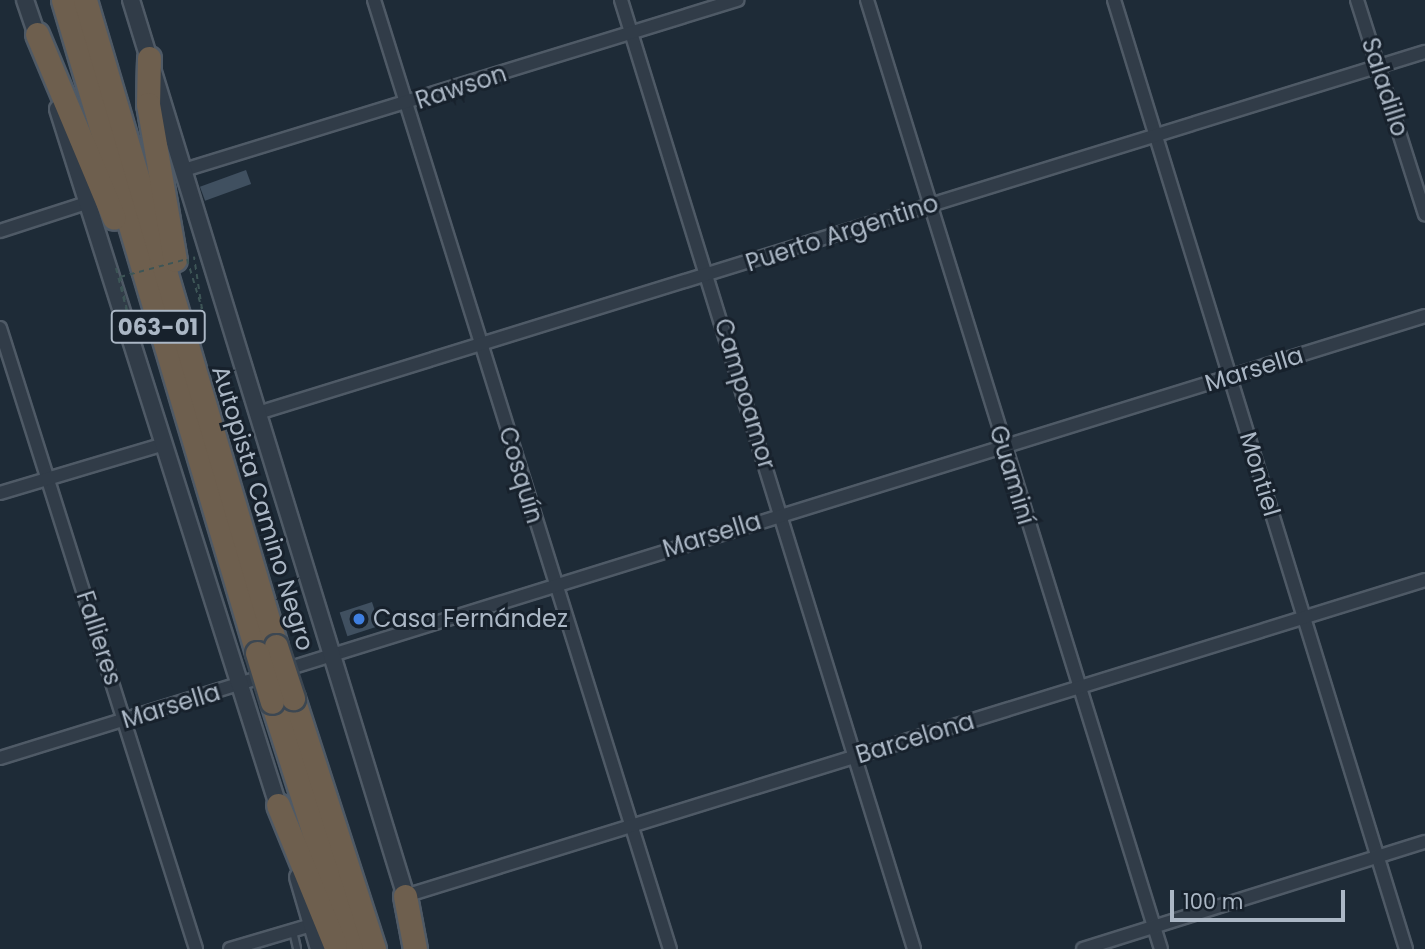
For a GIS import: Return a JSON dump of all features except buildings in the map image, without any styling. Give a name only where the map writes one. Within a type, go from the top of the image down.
[{"type":"highway","name":"Autopista Camino Negro","points":[[63,0],[190,436],[374,949]]},
{"type":"highway","name":"Autopista Camino Negro","points":[[85,0],[191,356],[267,650]]},
{"type":"highway","points":[[37,34],[124,245],[190,436]]},
{"type":"highway","points":[[149,58],[148,104],[191,356]]},
{"type":"highway","name":"Autopista Camino Negro","points":[[283,700],[351,949]]},
{"type":"highway","points":[[278,805],[337,949]]},
{"type":"highway","points":[[405,896],[415,949]]},
{"type":"street","points":[[25,0],[236,687],[278,805],[318,949]]},
{"type":"street","points":[[131,0],[422,949]]},
{"type":"street","name":"Cosquín","points":[[374,0],[670,949]]},
{"type":"street","name":"Campoamor","points":[[621,0],[709,276],[914,949]]},
{"type":"street","name":"Rawson","points":[[184,170],[737,0]]},
{"type":"street","name":"Guaminí","points":[[867,0],[1161,949]]},
{"type":"street","name":"Montiel","points":[[1114,0],[1406,949]]},
{"type":"street","name":"Saladillo","points":[[1357,0],[1425,215]]},
{"type":"street","name":"Puerto Argentino","points":[[258,413],[709,276],[930,204],[1425,52]]},
{"type":"street","points":[[0,231],[86,203]]},
{"type":"street","name":"Marsella","points":[[0,758],[236,687],[554,584],[1425,316]]},
{"type":"street","name":"Fallieres","points":[[0,328],[196,949]]},
{"type":"street","points":[[0,493],[161,445]]},
{"type":"street","name":"Barcelona","points":[[405,896],[1425,580]]},
{"type":"street","points":[[1083,949],[1425,842]]},
{"type":"street","points":[[230,949],[311,925]]},
{"type":"lane","points":[[292,930],[297,949]]},
{"type":"path","points":[[116,268],[130,320],[120,277],[187,259],[202,309],[194,257]]},
{"type":"place","name":"Casa Fernández","points":[[359,619]]}]
